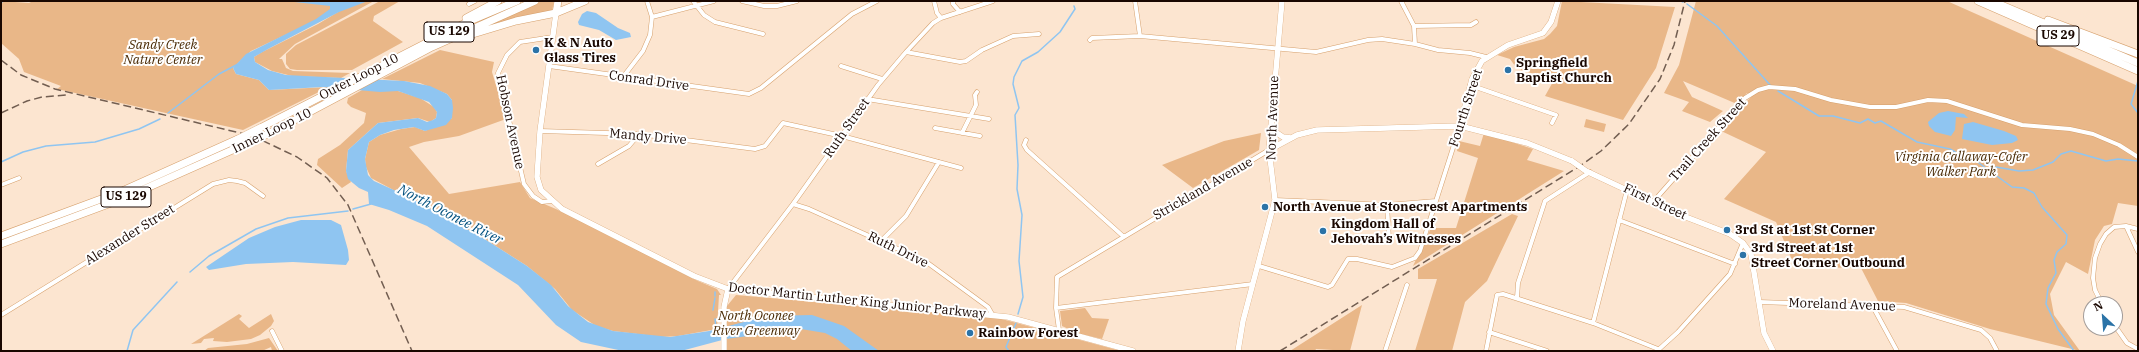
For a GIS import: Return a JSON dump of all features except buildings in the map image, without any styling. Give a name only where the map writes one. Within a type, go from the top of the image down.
[{"type":"highway","points":[[382,65],[498,1]]},
{"type":"highway","name":"Outer Loop 10","points":[[1,236],[120,192],[238,139],[465,23],[517,1]]},
{"type":"highway","name":"Inner Loop 10","points":[[1,244],[122,199],[248,143],[480,24],[535,1]]},
{"type":"highway","points":[[556,13],[558,1]]},
{"type":"highway","points":[[402,63],[483,30],[556,13],[585,1]]},
{"type":"highway","name":"US 29","points":[[1978,1],[2138,71]]},
{"type":"highway","name":"US 29","points":[[1992,1],[2138,63]]},
{"type":"highway","points":[[2000,1],[2138,54]]},
{"type":"main road","name":"North Avenue","points":[[1238,351],[1242,321],[1259,266],[1275,200],[1270,150],[1282,1]]},
{"type":"main road","name":"Fourth Street","points":[[1460,126],[1470,85],[1479,65],[1486,57],[1508,46],[1543,33],[1552,22],[1558,1]]},
{"type":"main road","name":"Doctor Martin Luther King Junior Parkway","points":[[556,13],[540,132],[537,177],[541,190],[551,201],[576,217],[694,276],[728,289],[992,314],[1026,320],[1133,351]]},
{"type":"main road","name":"Strickland Avenue","points":[[1270,150],[1291,138],[1304,133],[1324,129],[1460,126]]},
{"type":"main road","name":"First Street","points":[[1460,126],[1527,143],[1572,161],[1588,172],[1653,202],[1730,234],[1743,243]]},
{"type":"main road","points":[[1271,129],[1282,136],[1291,138]]},
{"type":"main road","points":[[1743,243],[1751,254],[1764,333],[1773,351]]},
{"type":"main road","points":[[724,350],[725,304],[728,289]]},
{"type":"main road","points":[[725,304],[732,294],[742,291]]},
{"type":"street","points":[[469,4],[475,1]]},
{"type":"street","points":[[623,77],[643,51],[650,35],[652,17],[647,1]]},
{"type":"street","points":[[694,1],[696,7],[715,22],[730,27],[757,31],[763,34]]},
{"type":"street","points":[[652,17],[696,7],[714,1]]},
{"type":"street","points":[[742,1],[764,6],[777,6],[797,1]]},
{"type":"street","name":"Conrad Drive","points":[[549,66],[749,94],[761,88],[840,22],[877,1]]},
{"type":"street","points":[[934,1],[934,7],[941,18]]},
{"type":"street","points":[[953,1],[953,4],[960,12]]},
{"type":"street","name":"Ruth Street","points":[[728,289],[793,204],[882,79],[906,52],[933,23],[941,18],[993,1]]},
{"type":"street","points":[[1135,1],[1140,36]]},
{"type":"street","points":[[1401,1],[1414,26],[1415,44]]},
{"type":"street","points":[[1414,26],[1471,25],[1476,22]]},
{"type":"street","points":[[906,52],[960,62],[966,61],[982,50],[1013,36],[1039,34]]},
{"type":"street","points":[[1090,40],[1092,38],[1140,36],[1320,52],[1368,40],[1382,39],[1415,44],[1438,50],[1470,53],[1486,57]]},
{"type":"street","name":"Hobson Avenue","points":[[551,201],[542,202],[528,190],[524,184],[498,73],[507,55],[520,42],[552,37]]},
{"type":"street","points":[[841,66],[882,79]]},
{"type":"street","points":[[1470,85],[1556,115],[1552,124]]},
{"type":"street","name":"Trail Creek Street","points":[[1653,202],[1745,98],[1758,90],[1769,87],[1795,89],[1831,100],[1870,107],[1896,107],[1928,100],[1946,101],[2016,124],[2070,129],[2093,134],[2129,151],[2138,157]]},
{"type":"street","points":[[962,132],[976,105],[975,95],[977,92]]},
{"type":"street","points":[[867,99],[989,119]]},
{"type":"street","name":"Mandy Drive","points":[[540,132],[639,134],[755,149],[765,146],[783,123],[842,136]]},
{"type":"street","name":"Fourth Street","points":[[1259,266],[1328,287],[1332,285],[1348,259],[1357,259],[1392,267],[1407,263],[1415,258],[1418,254],[1460,126]]},
{"type":"street","points":[[935,128],[980,136]]},
{"type":"street","points":[[598,164],[629,146],[639,134]]},
{"type":"street","points":[[842,136],[961,168]]},
{"type":"street","points":[[1026,140],[1024,145],[1027,150],[1124,237]]},
{"type":"street","name":"Strickland Avenue","points":[[1059,330],[1056,308],[1057,277],[1270,150]]},
{"type":"street","points":[[881,241],[906,216],[940,162]]},
{"type":"street","points":[[1517,298],[1518,283],[1545,201],[1588,172]]},
{"type":"street","points":[[1,185],[19,178]]},
{"type":"street","name":"Alexander Street","points":[[1,315],[213,184],[223,181],[237,181],[245,183],[263,196]]},
{"type":"street","points":[[1593,323],[1627,190]]},
{"type":"street","points":[[1275,200],[1388,205],[1436,201]]},
{"type":"street","name":"Ruth Drive","points":[[793,204],[809,209],[923,260],[951,278],[988,307],[992,314]]},
{"type":"street","points":[[1388,205],[1389,239]]},
{"type":"street","points":[[1619,220],[1735,264]]},
{"type":"street","points":[[2098,296],[2093,284],[2097,251],[2106,234],[2111,228],[2126,226],[2138,229]]},
{"type":"street","points":[[2126,226],[2138,252]]},
{"type":"street","points":[[1486,351],[1497,295],[1503,294],[1593,323],[1657,350],[1683,326],[1730,274],[1743,243]]},
{"type":"street","points":[[1056,308],[1253,284]]},
{"type":"street","points":[[1385,351],[1407,285]]},
{"type":"street","name":"Moreland Avenue","points":[[1759,302],[1804,305],[1896,306],[1917,310],[1978,329],[1990,338],[1997,351]]},
{"type":"street","points":[[1872,305],[1897,351]]},
{"type":"street","points":[[272,331],[282,351]]},
{"type":"street","points":[[1489,332],[1547,351]]},
{"type":"street","points":[[2122,336],[2130,346],[2138,349]]},
{"type":"green space","name":"Sandy Creek Nature Center","points":[[1,1],[29,3],[33,1],[286,1],[327,4],[337,11],[251,51],[233,68],[236,74],[259,80],[269,90],[329,87],[243,130],[57,89],[61,86],[24,72],[19,59],[1,43]]},
{"type":"green space","points":[[344,1],[374,1],[295,44],[279,59],[282,59],[286,68],[293,71],[350,73],[341,78],[292,76],[272,71],[255,62],[254,57],[262,52],[318,24],[348,6]]},
{"type":"green space","points":[[380,1],[400,1],[374,16],[373,21],[403,42],[352,70],[297,70],[290,69],[286,64],[286,54],[296,45]]},
{"type":"green space","points":[[540,1],[554,1],[552,11],[485,28],[491,21]]},
{"type":"green space","points":[[1562,1],[1675,7],[1656,68],[1623,120],[1545,96],[1554,80],[1521,70],[1520,67],[1515,66],[1510,59],[1497,55],[1514,47],[1544,39],[1557,26]]},
{"type":"green space","name":"Virginia Callaway-Cofer Walker Park","points":[[1696,1],[1947,1],[2138,86],[2138,206],[2118,203],[2112,224],[2104,226],[2095,240],[2088,274],[2066,262],[2050,294],[2054,315],[2080,351],[1990,329],[1906,303],[1878,301],[1861,268],[1795,267],[1776,222],[1724,199],[1766,152],[1719,130],[1752,96],[1747,93],[1737,104],[1683,81],[1692,97],[1723,111],[1710,122],[1682,111],[1689,102],[1664,93],[1679,65]]},
{"type":"green space","points":[[440,50],[494,62],[492,72],[506,119],[459,136],[424,142],[409,147],[449,194],[520,182],[530,198],[556,209],[698,281],[717,289],[721,295],[719,295],[717,329],[678,336],[662,337],[613,331],[596,326],[572,310],[555,289],[527,266],[483,238],[371,178],[366,167],[365,159],[369,142],[380,135],[401,129],[415,127],[425,131],[452,118],[452,100],[447,94],[420,83],[382,79]]},
{"type":"green space","points":[[362,90],[398,91],[420,98],[434,107],[437,112],[436,118],[430,122],[418,118],[378,123],[348,150],[346,171],[351,182],[342,188],[317,165],[318,159],[340,145],[364,123],[366,113],[351,107],[347,103],[348,98]]},
{"type":"green space","points":[[1586,119],[1606,124],[1604,132],[1584,127]]},
{"type":"green space","points":[[1261,133],[1259,150],[1193,188],[1162,165],[1224,141]]},
{"type":"green space","points":[[1484,133],[1533,149],[1527,160],[1564,171],[1413,266],[1431,228],[1456,228],[1478,158],[1457,151],[1459,141],[1480,146]]},
{"type":"green space","points":[[1512,214],[1518,216],[1487,281],[1465,302],[1452,351],[1415,351],[1437,279],[1418,279],[1418,269]]},
{"type":"green space","name":"North Oconee River Greenway","points":[[736,295],[998,318],[1121,351],[727,351],[727,306]]},
{"type":"green space","points":[[1362,305],[1350,351],[1316,349],[1315,351],[1290,351]]},
{"type":"green space","points":[[1085,308],[1092,318],[1109,319],[1102,339],[1077,333],[1062,326],[1060,311]]},
{"type":"green space","points":[[239,314],[242,316],[239,319],[249,328],[271,314],[274,321],[271,326],[260,335],[251,339],[227,342],[213,341],[214,338],[204,339],[201,343],[191,344]]},
{"type":"green space","points":[[269,338],[278,351],[272,351],[271,347],[262,351],[204,351],[208,348],[247,344]]},
{"type":"water","points":[[286,1],[368,1],[339,12],[268,49],[254,57],[255,62],[268,70],[286,75],[404,81],[430,86],[447,94],[452,100],[453,108],[452,118],[446,125],[425,131],[414,127],[394,130],[380,135],[369,142],[365,159],[368,175],[374,181],[407,196],[483,238],[527,266],[551,285],[568,306],[588,322],[613,331],[670,337],[709,331],[767,316],[812,315],[844,326],[879,351],[852,351],[837,339],[825,333],[801,329],[726,339],[681,351],[623,351],[581,342],[556,325],[518,285],[427,226],[389,210],[369,204],[368,192],[359,188],[348,179],[346,171],[348,150],[378,123],[418,118],[427,122],[433,120],[436,118],[437,112],[429,102],[398,91],[380,92],[323,87],[269,90],[259,80],[236,74],[233,68],[246,54],[316,19],[330,9],[330,6]]},
{"type":"water","points":[[587,11],[596,13],[618,28],[630,33],[631,37],[616,40],[599,30],[579,25],[578,22],[582,14]]},
{"type":"water","points":[[1948,111],[1964,114],[1968,118],[1956,117],[1955,130],[1951,136],[1935,132],[1929,126],[1928,122],[1939,113]]},
{"type":"water","points":[[1973,122],[2004,131],[2016,136],[2018,140],[2012,143],[1992,145],[1962,139],[1964,124]]},
{"type":"water","points":[[301,220],[331,220],[341,225],[348,250],[349,260],[346,265],[293,262],[246,264],[209,270],[206,267],[249,238],[275,227]]},
{"type":"waterway","points":[[1687,4],[1717,26],[1771,86]]},
{"type":"waterway","points":[[1018,314],[1023,297],[1019,261],[1022,215],[1017,189],[1018,165],[1015,115],[1019,108],[1013,84],[1014,77],[1022,61],[1038,52],[1060,32],[1075,9],[1074,6]]},
{"type":"waterway","points":[[168,113],[219,74],[240,63]]},
{"type":"waterway","points":[[2138,81],[2131,104],[2138,113]]},
{"type":"waterway","points":[[1778,91],[1819,116],[1833,116],[1860,123],[1868,119],[1875,123],[1881,121],[1917,142],[1950,149],[1967,159],[1972,158],[2012,187],[2024,188],[2034,193],[2042,207],[2067,235],[2066,244],[2057,252],[2054,260],[2056,273],[2048,288],[2046,304],[2058,329],[2074,351]]},
{"type":"waterway","points":[[1,162],[23,152],[46,146],[95,142],[139,129],[160,119]]},
{"type":"waterway","points":[[1993,173],[1996,167],[2019,171],[2033,170],[2053,162],[2061,154],[2071,151],[2106,161],[2118,159],[2138,161]]},
{"type":"waterway","points":[[353,209],[371,204]]},
{"type":"waterway","points":[[190,272],[209,256],[256,229],[288,218],[348,211]]},
{"type":"waterway","points":[[127,351],[133,330],[177,282]]},
{"type":"waterway","points":[[713,310],[715,298]]},
{"type":"waterway","points":[[715,319],[716,329]]},
{"type":"waterway","points":[[1009,351],[1006,347],[1016,323]]},
{"type":"railway","points":[[1280,351],[1580,166],[1601,151],[1629,124],[1660,79],[1674,45],[1685,1]]},
{"type":"railway","points":[[1,60],[21,75],[55,89],[253,136],[297,157],[327,178],[348,205],[412,351]]},
{"type":"railway","points":[[1,113],[27,101],[42,97],[66,95]]},
{"type":"place","name":"K & N Auto Glass Tires","points":[[536,50]]},
{"type":"place","name":"Springfield Baptist Church","points":[[1508,70]]},
{"type":"place","name":"North Avenue at Stonecrest Apartments","points":[[1265,207]]},
{"type":"place","name":"3rd St at 1st St Corner","points":[[1727,230]]},
{"type":"place","name":"Kingdom Hall of Jehovah’s Witnesses","points":[[1323,231]]},
{"type":"place","name":"3rd Street at 1st Street Corner Outbound","points":[[1743,255]]},
{"type":"place","name":"Rainbow Forest","points":[[970,333]]},
{"type":"water label","name":"North Oconee River","points":[[450,215]]}]
